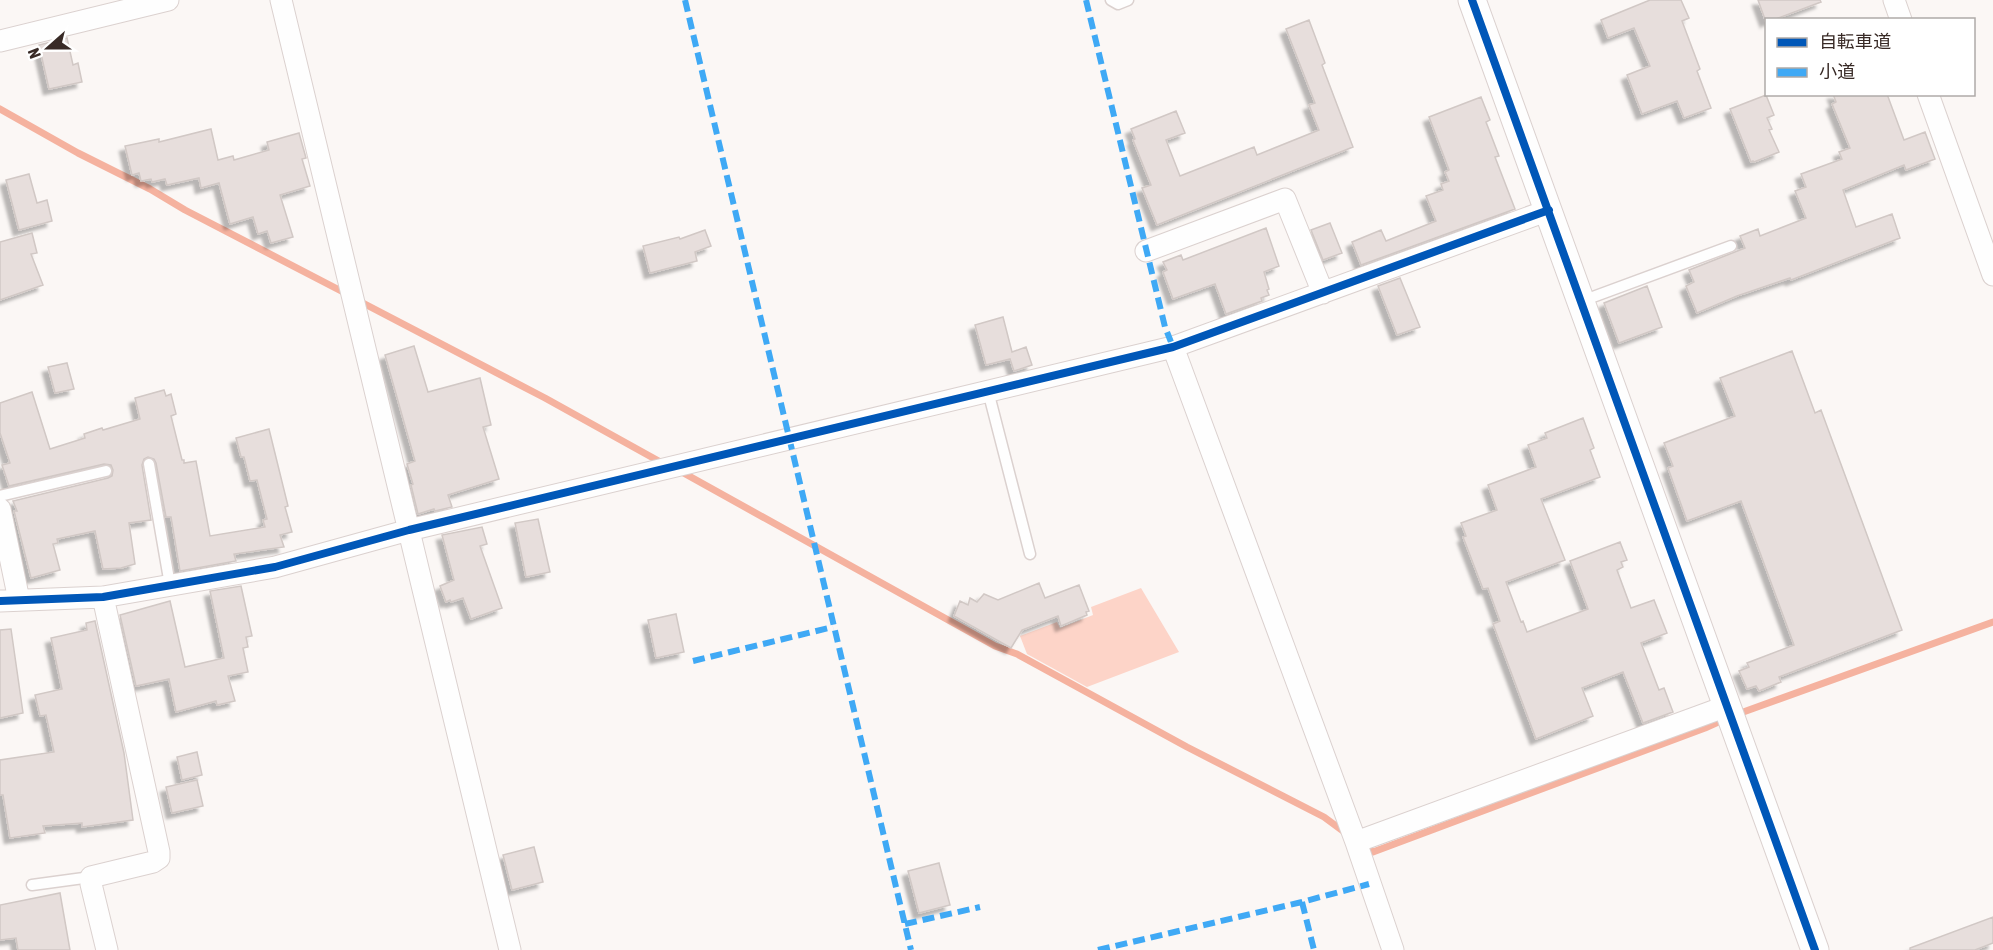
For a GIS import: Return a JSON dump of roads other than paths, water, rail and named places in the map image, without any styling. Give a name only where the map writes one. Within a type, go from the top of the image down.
[{"type":"street","points":[[0,41],[168,0]]},
{"type":"street","points":[[281,0],[510,950]]},
{"type":"street","points":[[1472,0],[1815,950]]},
{"type":"street","points":[[1894,0],[1900,18]]},
{"type":"street","points":[[1929,96],[1993,275]]},
{"type":"street","points":[[1146,251],[1285,199],[1323,293]]},
{"type":"street","points":[[0,509],[10,601],[103,597],[275,567],[409,530],[1173,347],[1549,210]]},
{"type":"street","points":[[1173,347],[1356,842],[1393,950]]},
{"type":"street","points":[[103,597],[159,852],[159,858],[153,862],[91,878],[107,950]]},
{"type":"street","points":[[1356,842],[1730,716]]},
{"type":"lane","points":[[1111,0],[1118,3],[1128,0]]},
{"type":"lane","points":[[1581,301],[1731,246]]},
{"type":"lane","points":[[988,391],[1030,554]]},
{"type":"lane","points":[[149,464],[170,585]]},
{"type":"lane","points":[[0,496],[106,471]]},
{"type":"lane","points":[[32,885],[91,878]]},
{"type":"waterway","points":[[0,109],[78,153],[347,294]]},
{"type":"waterway","points":[[359,301],[545,398],[664,464]]},
{"type":"waterway","points":[[680,471],[995,646],[1017,654],[1187,747],[1324,817],[1347,834]]},
{"type":"waterway","points":[[1735,715],[1993,622]]},
{"type":"waterway","points":[[1364,845],[1373,852],[1725,719]]}]
